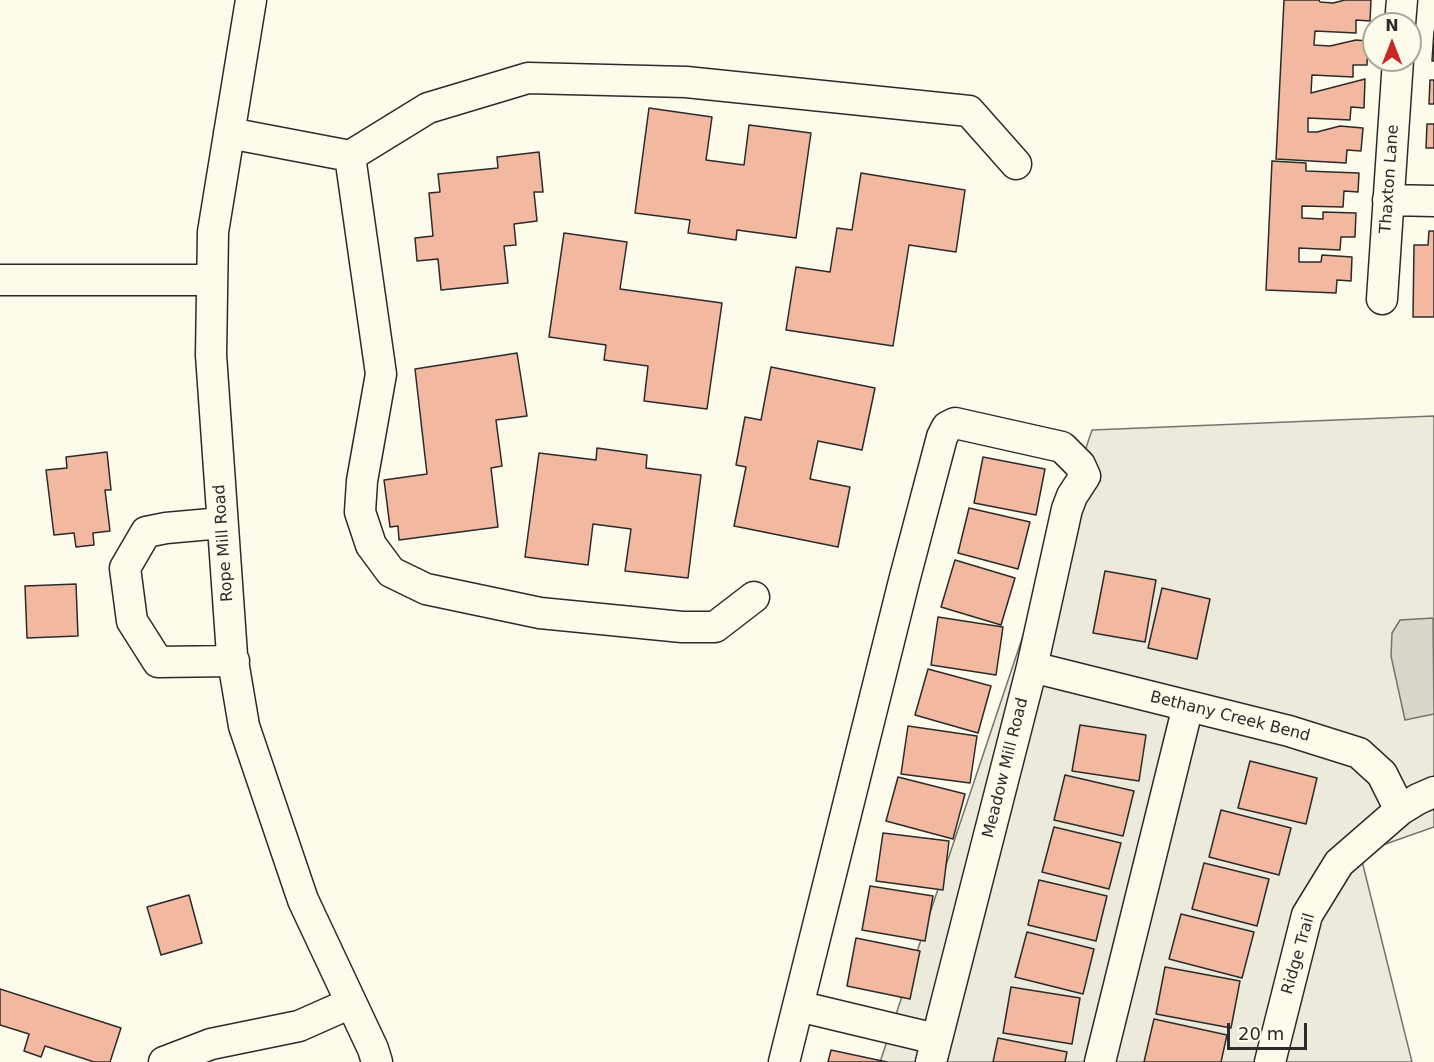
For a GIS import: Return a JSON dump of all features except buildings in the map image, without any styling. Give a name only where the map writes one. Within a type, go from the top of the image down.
[{"type":"street","name":"Rope Mill Road","points":[[251,0],[213,232],[211,355],[234,661],[244,726],[299,889],[377,1062]]},
{"type":"street","name":"Thaxton Lane","points":[[1382,299],[1397,72]]},
{"type":"street","points":[[229,133],[350,156],[428,108],[528,78],[686,82],[969,111],[1016,164]]},
{"type":"street","points":[[350,156],[381,374],[362,481],[360,512],[371,545],[391,572],[426,589],[540,613],[682,627],[715,627],[754,597]]},
{"type":"street","points":[[1388,200],[1434,201]]},
{"type":"street","points":[[0,280],[212,280]]},
{"type":"street","name":"Meadow Mill Road","points":[[798,1005],[942,437],[947,427],[955,423],[1062,447],[1080,465],[1085,476],[1072,496],[1067,509],[1032,667],[933,1051]]},
{"type":"street","points":[[222,523],[146,532],[125,568],[132,621],[158,662],[234,661]]},
{"type":"street","name":"Bethany Creek Bend","points":[[1032,667],[1289,731],[1359,753],[1382,774],[1400,810]]},
{"type":"street","points":[[1100,1062],[1188,706]]},
{"type":"street","name":"Ridge Trail","points":[[1270,1062],[1306,915],[1339,863],[1400,810],[1418,798],[1434,792]]},
{"type":"street","points":[[164,1062],[211,1044],[299,1026],[351,1003]]},
{"type":"street","points":[[784,1062],[798,1005],[933,1051]]},
{"type":"shaded area","points":[[1434,416],[1434,827],[1360,853],[1412,1062],[880,1062],[1092,430]]},
{"type":"shaded area","points":[[1433,618],[1434,714],[1405,720],[1391,656],[1392,633],[1400,620]]}]
